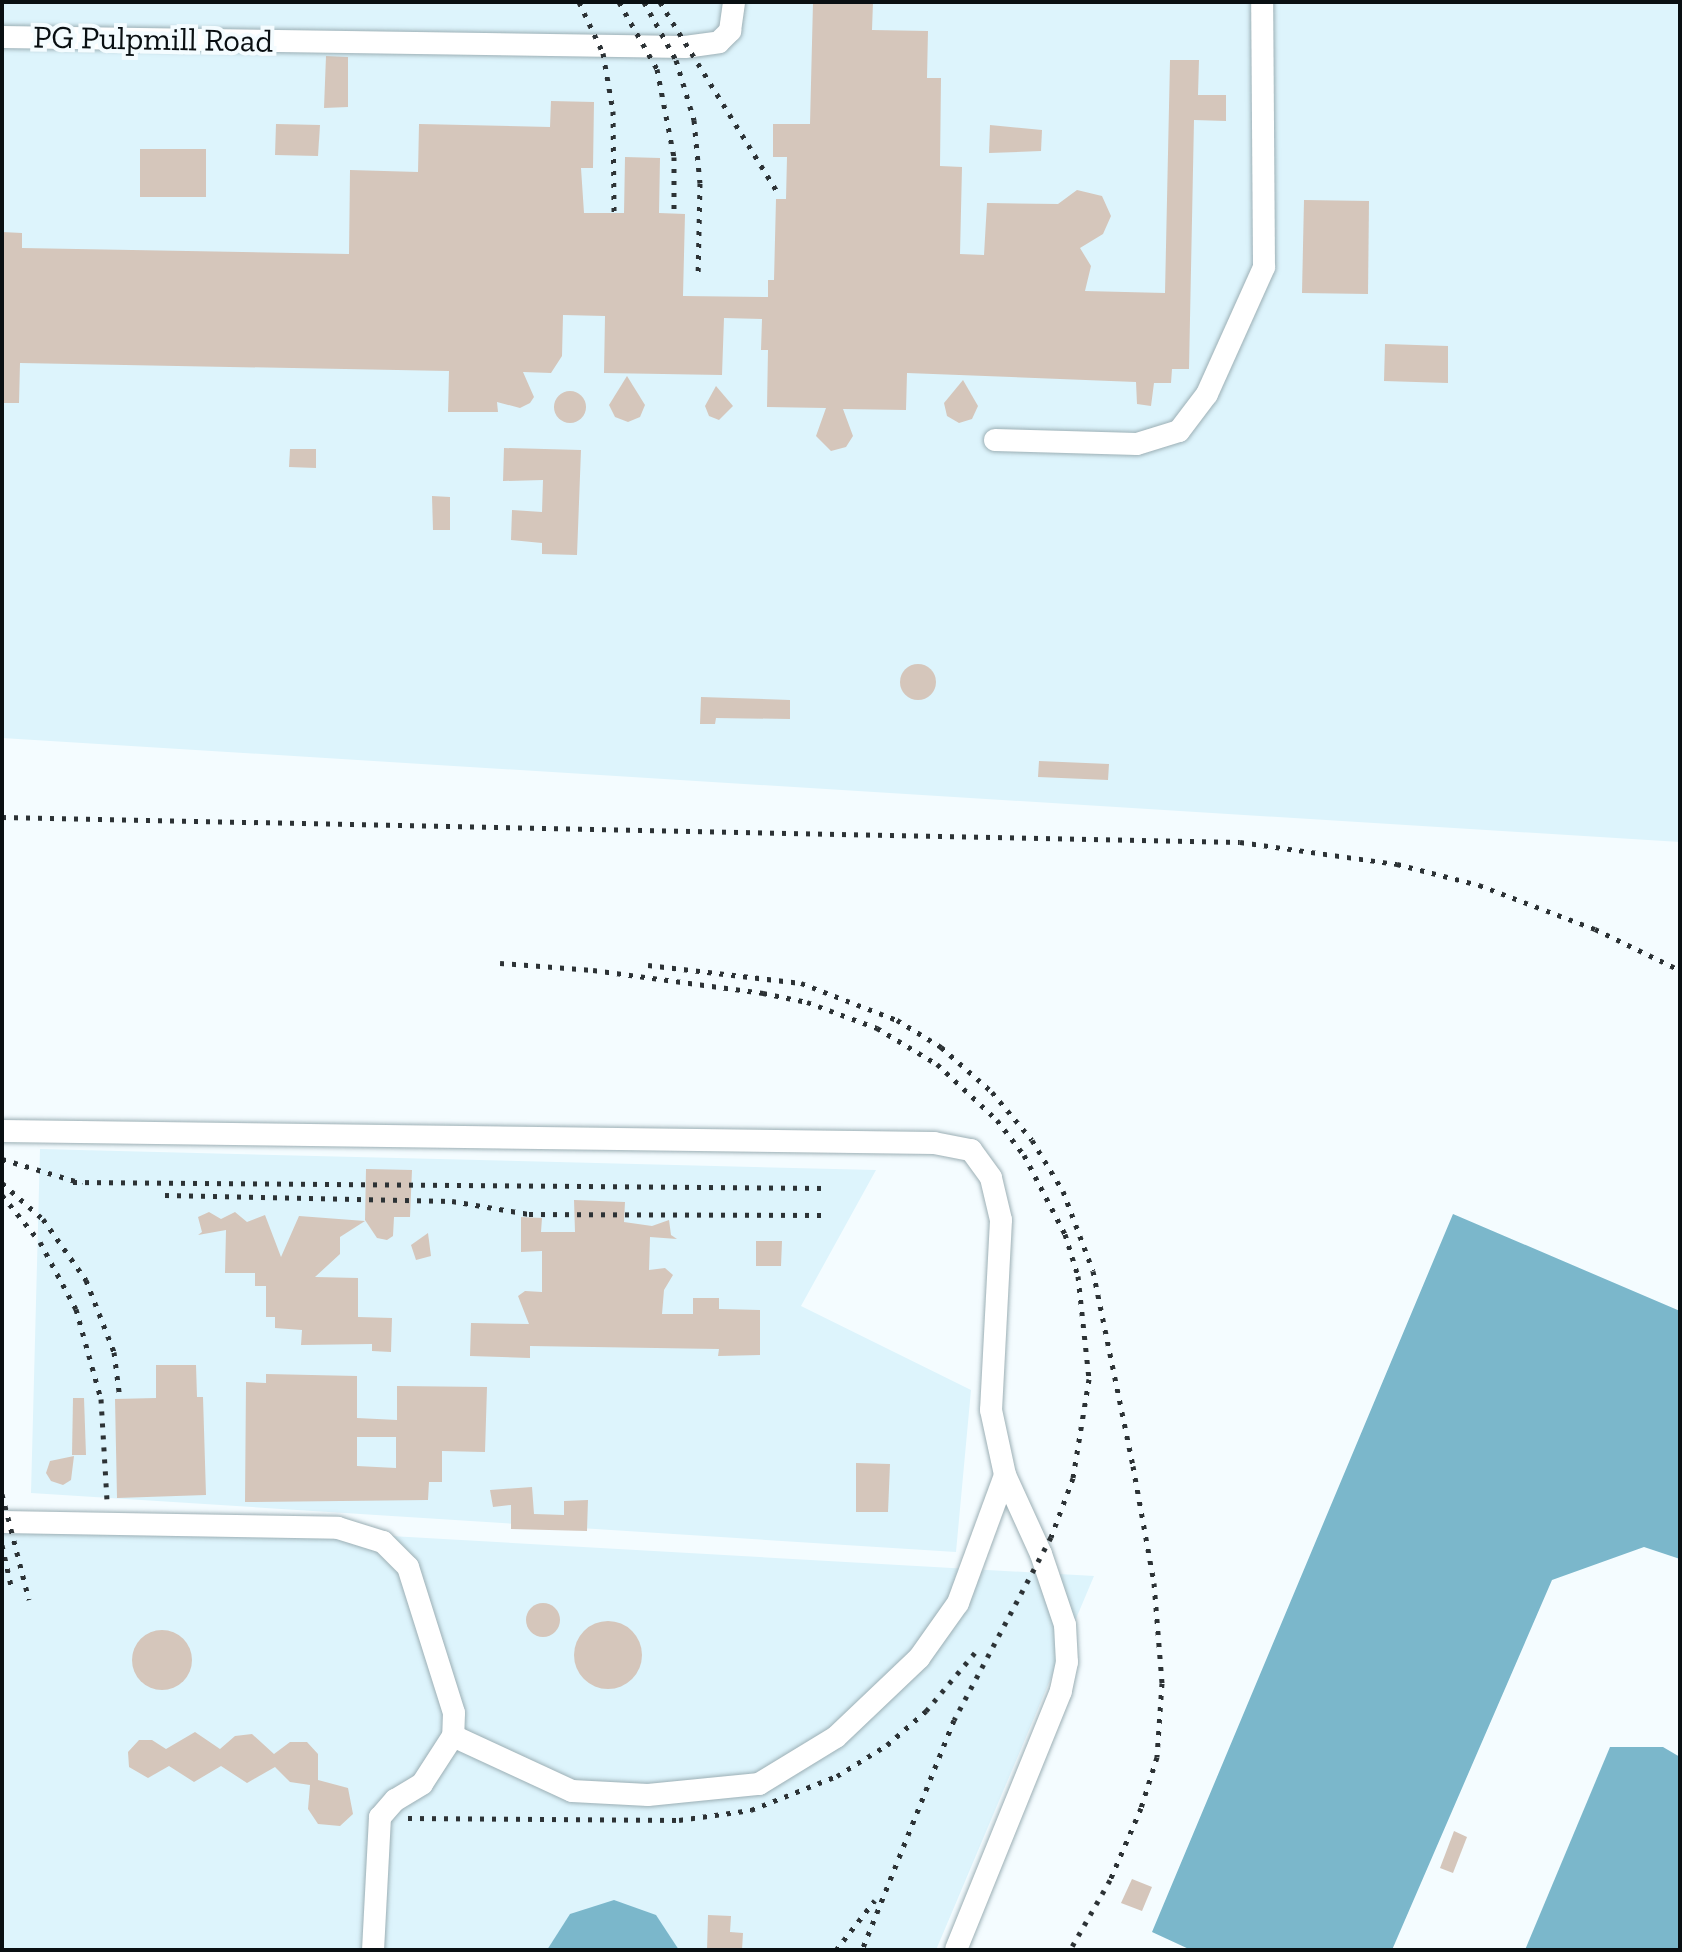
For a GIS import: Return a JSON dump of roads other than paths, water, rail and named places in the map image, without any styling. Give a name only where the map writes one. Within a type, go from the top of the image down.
[{"type":"street","name":"PG Pulpmill Road","points":[[2,37],[685,47],[719,42],[730,31],[734,2]]},
{"type":"street","points":[[995,440],[1137,444],[1179,431],[1207,394],[1264,267],[1262,2]]},
{"type":"street","points":[[2,1131],[934,1143],[971,1150],[991,1178],[1001,1220],[991,1410],[1005,1475],[1041,1554],[1065,1625],[1067,1662],[1061,1691],[956,1950]]},
{"type":"street","points":[[453,1736],[572,1791],[648,1795],[759,1784],[836,1737],[919,1658],[958,1603],[1005,1475]]},
{"type":"street","points":[[2,1522],[338,1528],[383,1542],[408,1567],[432,1630],[454,1713],[453,1736],[422,1784],[395,1800],[380,1817],[373,1950]]},
{"type":"water","points":[[1453,1214],[1680,1311],[1680,1559],[1644,1547],[1552,1580],[1392,1950],[1191,1950],[1152,1932]]},
{"type":"water","points":[[1610,1747],[1663,1747],[1680,1757],[1680,1950],[1525,1950]]},
{"type":"water","points":[[614,1900],[656,1915],[679,1950],[547,1950],[570,1914]]},
{"type":"railway","points":[[579,2],[603,53],[613,111],[614,213]]},
{"type":"railway","points":[[619,2],[657,69],[674,157],[674,214]]},
{"type":"railway","points":[[644,2],[676,60],[694,120],[700,183],[698,275]]},
{"type":"railway","points":[[660,2],[778,193]]},
{"type":"railway","points":[[2,817],[1240,842],[1397,864],[1479,885],[1595,929],[1680,970]]},
{"type":"railway","points":[[500,963],[593,970],[763,993],[807,1002],[877,1028],[937,1064],[997,1120],[1024,1155],[1065,1234],[1078,1276],[1089,1379],[1073,1478],[1051,1537],[954,1720],[862,1950]]},
{"type":"railway","points":[[648,965],[801,983],[897,1020],[941,1047],[992,1092],[1032,1140],[1063,1191],[1093,1271],[1133,1466],[1154,1583],[1162,1683],[1157,1757],[1141,1808],[1110,1880],[1070,1950]]},
{"type":"railway","points":[[2,1159],[82,1183]]},
{"type":"railway","points":[[73,1182],[825,1188]]},
{"type":"railway","points":[[2,1183],[43,1219],[86,1280],[114,1352],[120,1399]]},
{"type":"railway","points":[[2,1195],[40,1242],[76,1309],[101,1399],[107,1500]]},
{"type":"railway","points":[[165,1195],[452,1201],[529,1214],[823,1215]]},
{"type":"railway","points":[[2,1494],[29,1600]]},
{"type":"railway","points":[[2,1545],[12,1590]]},
{"type":"railway","points":[[408,1818],[679,1820],[751,1810],[837,1776],[887,1745],[926,1711],[978,1649]]},
{"type":"railway","points":[[836,1950],[875,1900]]}]
